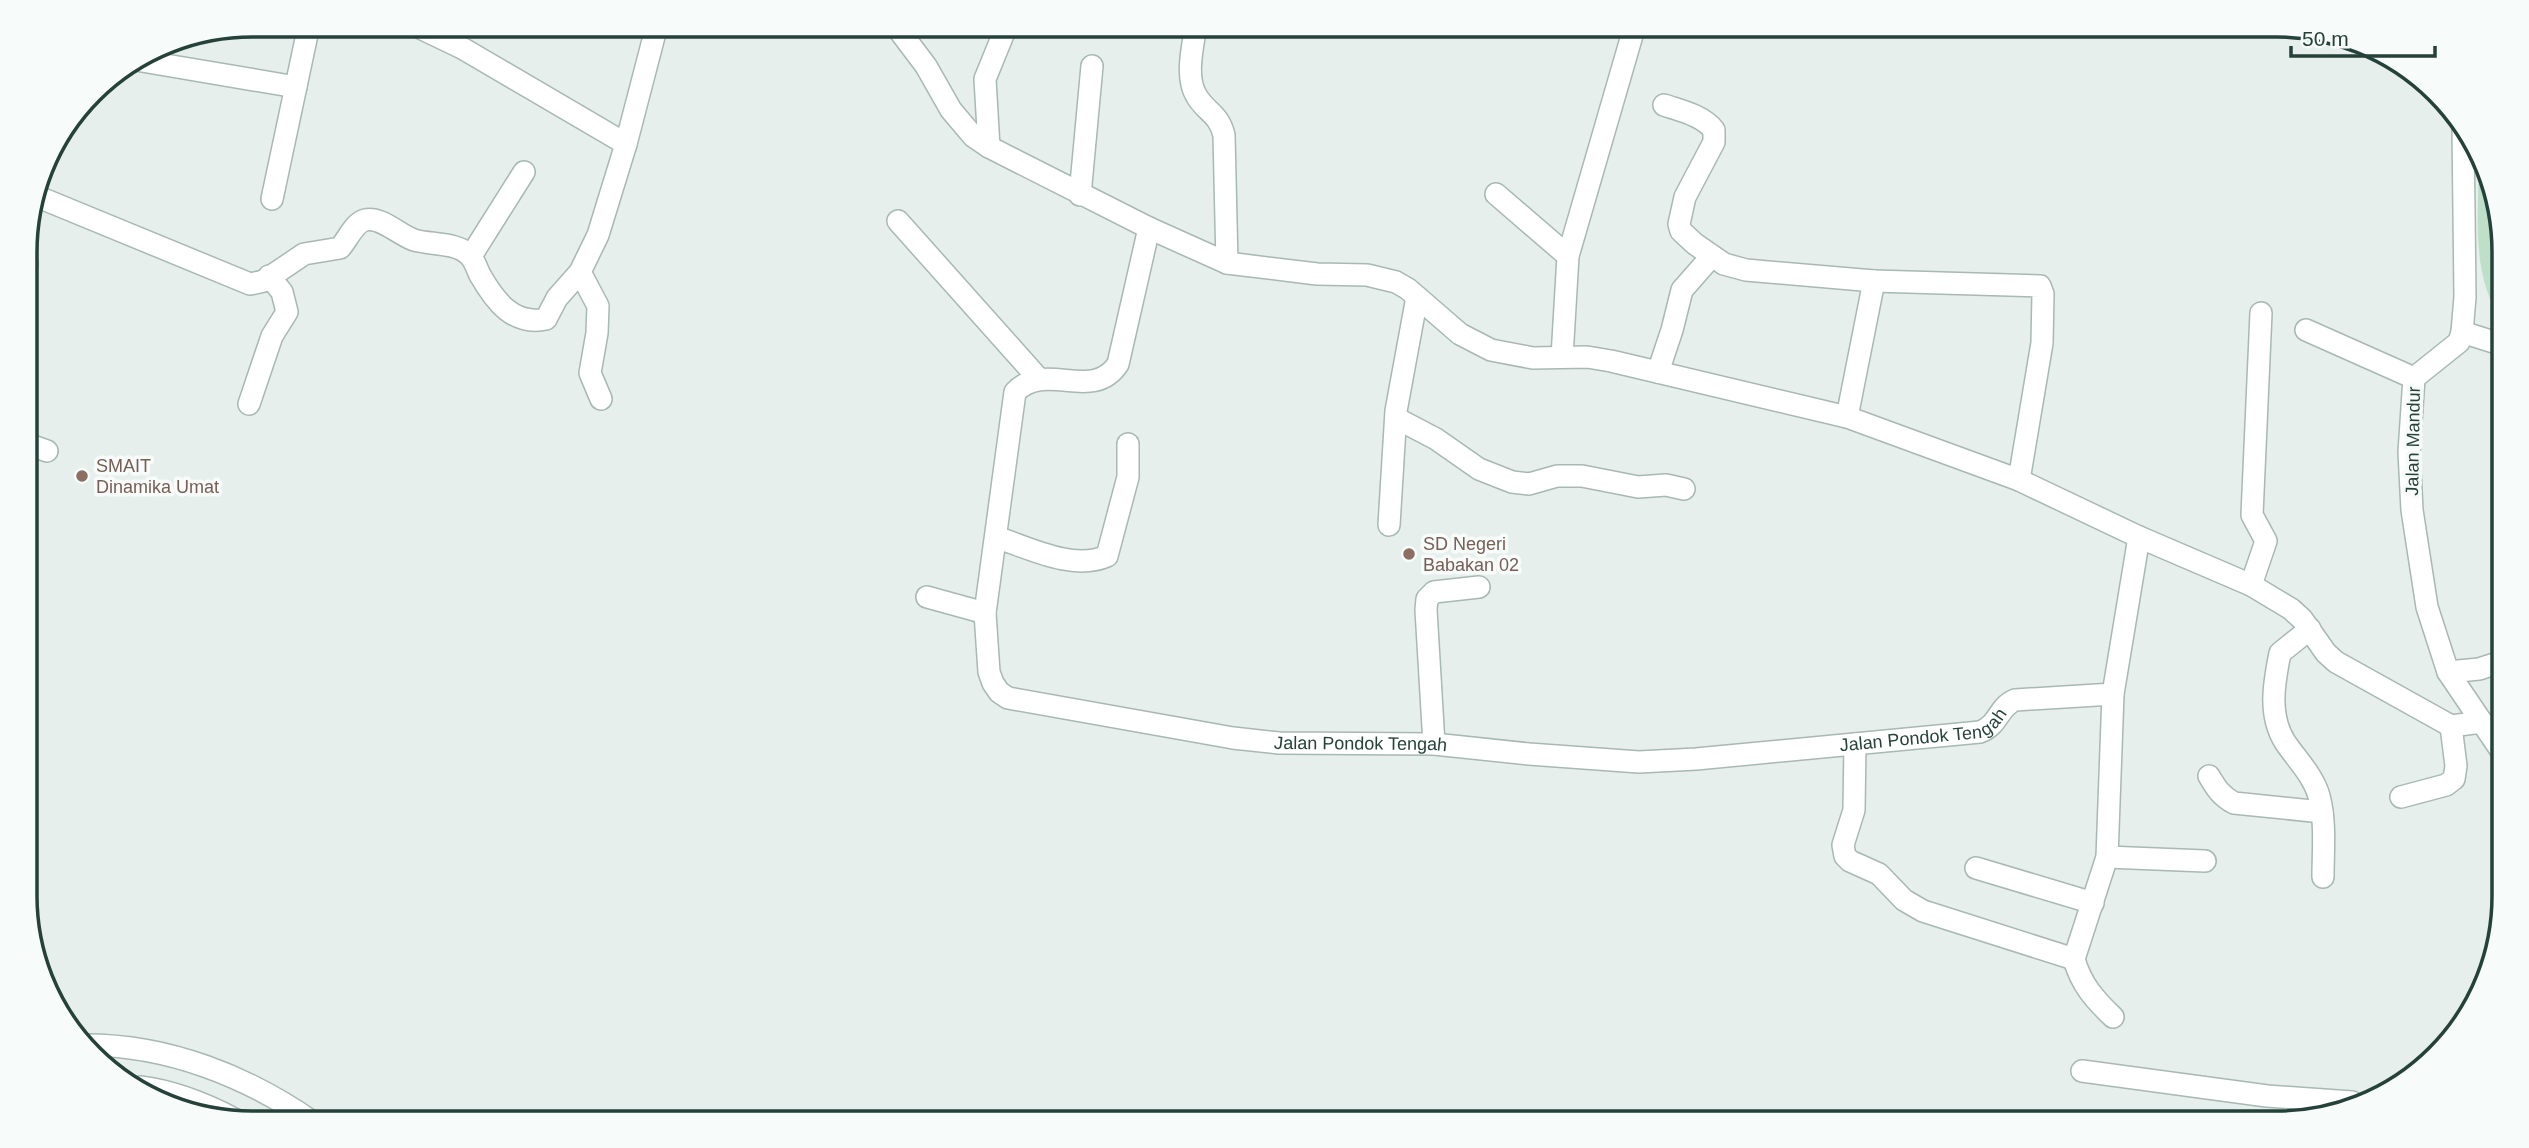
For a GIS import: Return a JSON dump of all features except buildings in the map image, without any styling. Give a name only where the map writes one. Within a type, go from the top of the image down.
[{"type":"street","points":[[272,199],[306,37]]},
{"type":"street","points":[[441,37],[626,144]]},
{"type":"street","points":[[43,199],[250,284],[264,281],[304,254],[340,248],[357,224],[367,219],[378,220],[415,240],[460,249],[471,256],[483,280],[503,309],[519,318],[535,321],[546,318],[557,298],[580,272],[598,235],[626,144],[654,37]]},
{"type":"street","points":[[905,37],[962,125],[989,147],[1080,195],[1227,264],[1305,273],[1375,276],[1396,282],[1475,344],[1511,355],[1611,360],[1847,416],[2019,480],[2139,537],[2251,585],[2291,610],[2336,662],[2451,726],[2482,722]]},
{"type":"street","points":[[989,147],[985,79],[1002,37]]},
{"type":"street","points":[[1195,37],[1192,83],[1196,96],[1221,123],[1224,135],[1227,264]]},
{"type":"street","points":[[1562,357],[1568,256],[1631,37]]},
{"type":"street","points":[[151,62],[296,87]]},
{"type":"street","points":[[1080,195],[1092,66]]},
{"type":"street","points":[[1664,105],[1695,116],[1709,123],[1714,130],[1714,142],[1685,197],[1679,224],[1681,231],[1711,257],[1724,264],[1746,270],[1874,282],[2040,286],[2043,294],[2042,342],[2019,480]]},
{"type":"street","points":[[2463,144],[2465,297],[2462,332],[2492,342]]},
{"type":"street","points":[[471,256],[524,172]]},
{"type":"street","points":[[1496,194],[1568,256]]},
{"type":"street","points":[[898,221],[1038,378],[1096,380],[1111,375],[1118,364],[1149,228]]},
{"type":"street","points":[[1658,372],[1682,290],[1711,257]]},
{"type":"street","points":[[580,272],[598,306],[597,333],[590,373],[601,399]]},
{"type":"street","points":[[249,404],[272,336],[287,312],[282,292],[269,276]]},
{"type":"street","points":[[1847,416],[1874,282]]},
{"type":"street","points":[[1389,525],[1396,418],[1417,297]]},
{"type":"street","points":[[2251,585],[2266,541],[2252,514],[2261,313]]},
{"type":"street","points":[[2306,330],[2414,378]]},
{"type":"street","name":"Jalan Mandur","points":[[2462,332],[2459,342],[2414,378],[2409,452],[2412,510],[2427,607],[2448,672],[2492,737]]},
{"type":"street","name":"Jalan Pondok Tengah","points":[[1038,378],[1025,382],[1015,392],[985,613],[989,672],[999,692],[1008,698],[1279,743],[1434,744],[1639,762],[1980,732],[1995,723],[2004,708],[2015,700],[2113,694]]},
{"type":"street","points":[[1396,418],[1436,439],[1479,469],[1512,482],[1530,484],[1557,476],[1582,476],[1638,487],[1666,485],[1684,489]]},
{"type":"street","points":[[996,537],[1064,559],[1097,560],[1107,556],[1128,477],[1128,444]]},
{"type":"street","points":[[37,447],[47,451]]},
{"type":"street","points":[[2113,1017],[2089,994],[2074,959],[2107,857],[2113,694],[2139,537]]},
{"type":"street","points":[[1434,744],[1427,599],[1434,592],[1479,587]]},
{"type":"street","points":[[927,597],[985,613]]},
{"type":"street","points":[[2310,629],[2280,653],[2274,683],[2274,715],[2286,742],[2313,782],[2322,812],[2323,877]]},
{"type":"street","points":[[2448,672],[2492,665]]},
{"type":"street","points":[[2401,797],[2445,785],[2454,779],[2456,766],[2451,726]]},
{"type":"street","points":[[1855,744],[1854,810],[1843,845],[1845,856],[1850,861],[1879,874],[1904,900],[1923,911],[2074,959]]},
{"type":"street","points":[[2208,776],[2224,798],[2234,803],[2322,812]]},
{"type":"street","points":[[2107,857],[2205,860]]},
{"type":"street","points":[[1976,868],[2093,903]]},
{"type":"street","points":[[97,1045],[156,1052],[206,1066],[226,1073],[296,1111]]},
{"type":"street","points":[[2082,1071],[2267,1096],[2341,1101]]},
{"type":"street","points":[[164,1092],[209,1107]]},
{"type":"green space","points":[[2479,177],[2490,224],[2492,301],[2481,267]]},
{"type":"place","name":"SMAIT Dinamika Umat","points":[[82,476]]},
{"type":"place","name":"SD Negeri Babakan 02","points":[[1409,554]]}]
